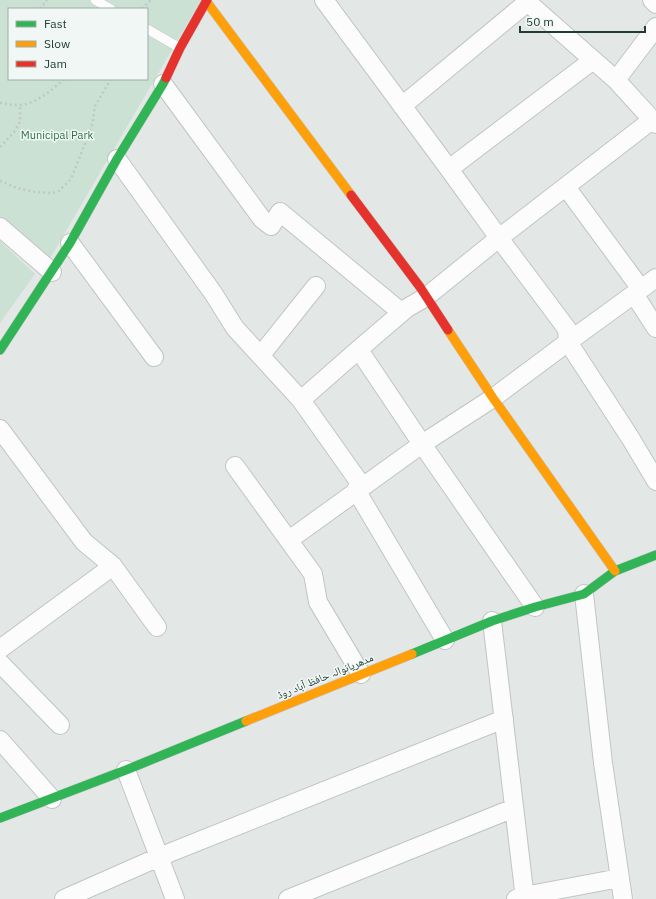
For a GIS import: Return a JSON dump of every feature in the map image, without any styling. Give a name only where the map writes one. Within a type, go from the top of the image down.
[{"type":"street","points":[[0,350],[70,243],[117,159],[163,84],[180,48],[206,0],[426,297],[493,398],[616,572]]},
{"type":"street","points":[[324,0],[567,329],[568,342],[632,439],[656,481]]},
{"type":"street","points":[[652,0],[656,4]]},
{"type":"street","points":[[301,400],[407,308],[426,297],[499,238],[654,122],[616,80],[528,1],[402,106]]},
{"type":"street","points":[[616,80],[656,27]]},
{"type":"street","points":[[450,169],[593,60]]},
{"type":"street","points":[[163,84],[262,219],[271,226],[280,212],[402,312]]},
{"type":"street","points":[[117,159],[213,293],[235,328],[301,400],[359,488],[445,640]]},
{"type":"street","points":[[566,187],[637,292],[656,328]]},
{"type":"street","points":[[0,227],[52,272]]},
{"type":"street","points":[[70,243],[154,357]]},
{"type":"street","points":[[289,540],[422,444],[493,398],[656,278]]},
{"type":"street","points":[[261,355],[316,286]]},
{"type":"street","points":[[358,350],[535,607]]},
{"type":"street","points":[[0,430],[84,542],[113,566],[157,627]]},
{"type":"street","points":[[234,466],[313,574],[318,602],[361,674]]},
{"type":"street","name":"مدھریانوالہ حافظ آباد روڈ","points":[[0,818],[126,770],[492,621],[535,607],[584,594],[616,572],[656,555]]},
{"type":"street","points":[[0,649],[113,566]]},
{"type":"street","points":[[584,594],[603,763],[623,899]]},
{"type":"street","points":[[492,621],[514,808],[522,898],[620,878]]},
{"type":"street","points":[[0,663],[60,725]]},
{"type":"street","points":[[64,899],[159,857],[504,719]]},
{"type":"street","points":[[0,740],[52,799]]},
{"type":"street","points":[[126,770],[175,899]]},
{"type":"street","points":[[288,899],[514,808]]},
{"type":"lane","points":[[95,0],[109,8]]},
{"type":"lane","points":[[148,30],[180,48]]},
{"type":"path","points":[[41,8],[47,0]]},
{"type":"path","points":[[143,8],[151,0]]},
{"type":"path","points":[[0,103],[20,105],[36,100],[63,80]]},
{"type":"path","points":[[0,181],[17,188],[35,192],[52,193],[59,191],[71,179],[92,126],[95,106],[110,80]]},
{"type":"path","points":[[0,147],[14,132],[20,122],[20,105]]},
{"type":"green space","name":"Municipal Park","points":[[0,0],[201,0],[49,260],[0,219]]},
{"type":"green space","points":[[0,241],[35,274],[0,323]]},
{"type":"traffic: fast","points":[[0,350],[70,243],[117,159],[166,78]]},
{"type":"traffic: fast","points":[[412,654],[492,621],[535,607],[584,594],[615,571],[656,555]]},
{"type":"traffic: fast","points":[[0,818],[126,770],[246,721]]},
{"type":"traffic: slow","points":[[206,1],[351,195]]},
{"type":"traffic: slow","points":[[448,330],[493,398],[615,571]]},
{"type":"traffic: slow","points":[[246,721],[412,654]]},
{"type":"traffic: jam","points":[[166,78],[180,48],[207,0]]},
{"type":"traffic: jam","points":[[351,195],[420,287],[448,330]]}]
